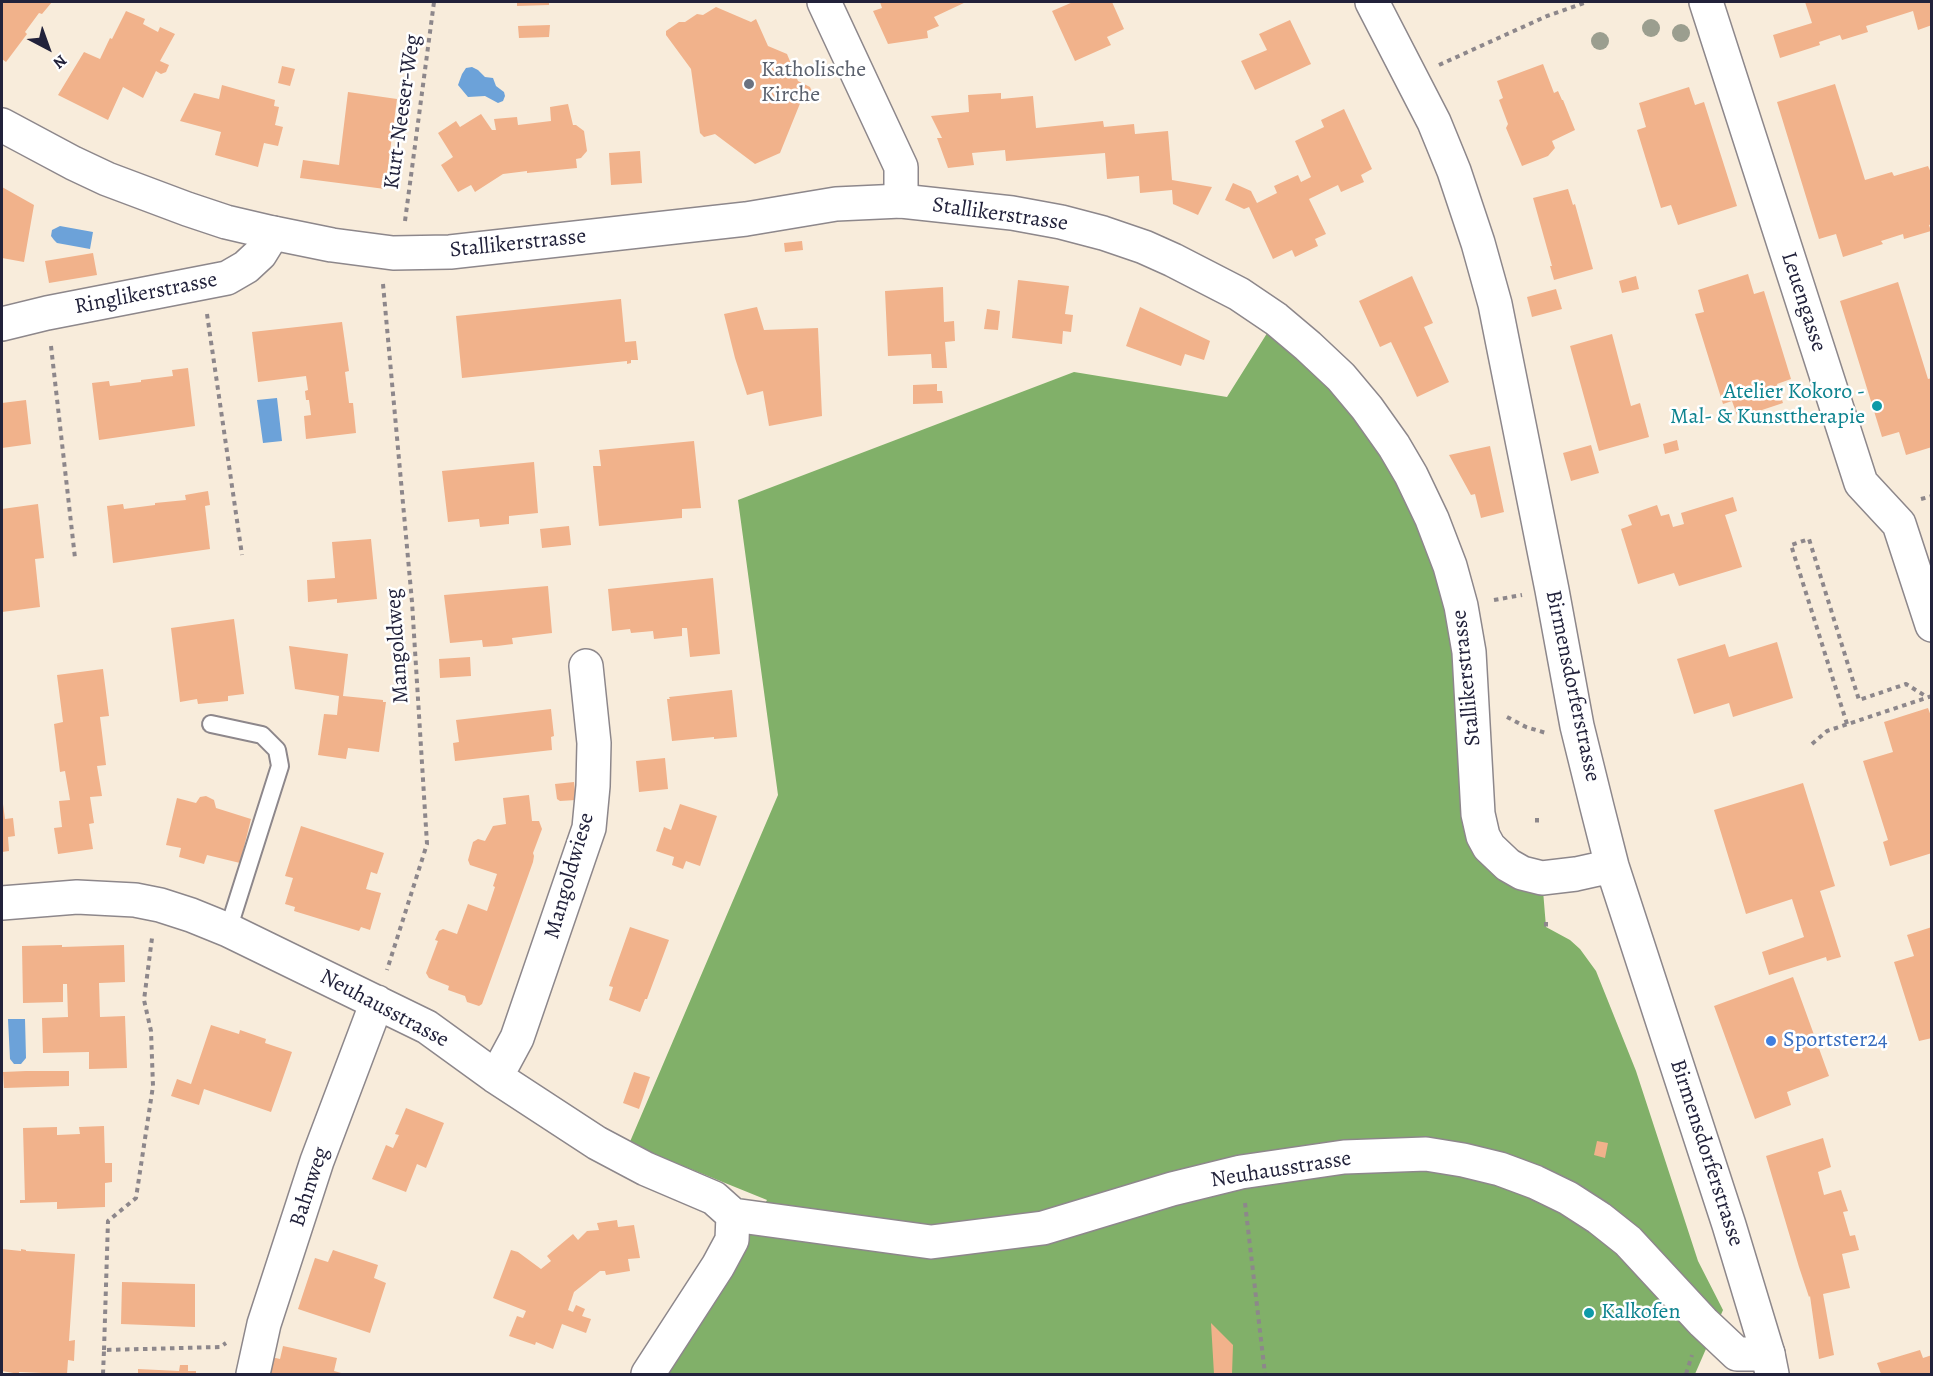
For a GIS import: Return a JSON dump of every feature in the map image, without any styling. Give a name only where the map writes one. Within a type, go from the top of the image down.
[{"type":"street","points":[[824,2],[901,167],[901,201]]},
{"type":"street","name":"Birmensdorferstrasse","points":[[1372,2],[1434,122],[1454,171],[1478,243],[1495,304],[1577,726],[1612,866],[1707,1155],[1770,1364]]},
{"type":"street","name":"Leuengasse","points":[[1706,2],[1861,483],[1899,524],[1932,625]]},
{"type":"street","name":"Stallikerstrasse","points":[[2,125],[73,163],[135,190],[226,222],[332,245],[393,253],[450,252],[705,224],[836,204],[901,201],[1022,215],[1103,233],[1144,247],[1193,269],[1239,294],[1276,319],[1341,377],[1367,408],[1411,475],[1432,519],[1450,566],[1461,606],[1469,652],[1478,814],[1483,836],[1489,847],[1508,866],[1522,873],[1542,878],[1576,874],[1612,866]]},
{"type":"street","name":"Ringlikerstrasse","points":[[2,324],[227,278],[246,267],[260,254],[273,233]]},
{"type":"street","name":"Mangoldwiese","points":[[496,1077],[517,1038],[589,828],[594,742],[586,666]]},
{"type":"street","name":"Neuhausstrasse","points":[[2,903],[77,897],[135,900],[191,915],[228,930],[428,1027],[496,1077],[597,1143],[646,1169],[714,1198],[733,1215],[931,1242],[1043,1228],[1241,1172],[1344,1157],[1426,1154],[1500,1169],[1568,1198],[1599,1218],[1628,1241],[1703,1322],[1737,1354],[1770,1364]]},
{"type":"street","name":"Bahnweg","points":[[253,1374],[264,1324],[317,1161],[377,1002]]},
{"type":"street","points":[[648,1374],[718,1266],[732,1240],[733,1215]]},
{"type":"lane","points":[[211,724],[262,735],[277,750],[280,766],[228,930]]},
{"type":"path","name":"Kurt-Neeser-Weg","points":[[406,226],[434,2]]},
{"type":"path","points":[[1451,60],[1547,16],[1587,2]]},
{"type":"path","name":"Mangoldweg","points":[[377,1002],[427,844],[412,602],[383,280]]},
{"type":"path","points":[[202,284],[242,555]]},
{"type":"path","points":[[47,313],[75,558]]},
{"type":"path","points":[[1847,724],[1791,545],[1809,539],[1859,700],[1906,684],[1929,696]]},
{"type":"path","points":[[1495,600],[1516,596]]},
{"type":"path","points":[[1812,744],[1827,730],[1929,696]]},
{"type":"path","points":[[1504,716],[1546,734]]},
{"type":"path","points":[[103,1374],[108,1221],[136,1198],[153,1086],[151,1031],[144,1000],[153,934],[160,905]]},
{"type":"path","points":[[1241,1172],[1265,1374]]},
{"type":"path","points":[[104,1350],[220,1347],[264,1324]]},
{"type":"green space","points":[[1276,319],[1308,346],[1432,519],[1478,814],[1542,878],[1546,927],[1570,940],[1580,949],[1596,971],[1636,1071],[1698,1261],[1723,1310],[1695,1374],[665,1374],[767,1200],[629,1144],[778,795],[738,500],[1074,372],[1227,397]]},
{"type":"water","points":[[472,67],[485,77],[493,78],[496,86],[504,92],[503,101],[498,103],[485,96],[468,97],[458,85],[466,68]]},
{"type":"water","points":[[60,226],[93,232],[90,249],[57,243],[51,236],[52,230]]},
{"type":"water","points":[[277,398],[282,441],[263,443],[257,400]]},
{"type":"water","points":[[8,1019],[25,1019],[26,1058],[21,1064],[14,1064],[10,1059]]},
{"type":"building","points":[[2,2],[52,2],[42,14],[39,13],[6,62],[2,59]]},
{"type":"building","points":[[517,2],[549,2],[549,5],[517,6]]},
{"type":"building","points":[[880,2],[966,2],[934,17],[939,26],[927,31],[928,38],[888,44],[873,11],[882,8]]},
{"type":"building","points":[[1073,2],[1112,2],[1124,29],[1107,37],[1111,45],[1075,61],[1052,11]]},
{"type":"building","points":[[1805,2],[1932,2],[1932,25],[1918,30],[1913,11],[1866,26],[1868,32],[1842,40],[1840,35],[1819,42],[1820,45],[1780,58],[1773,35],[1812,23]]},
{"type":"building","name":"Katholische Kirche","points":[[716,7],[751,22],[756,19],[768,46],[787,54],[798,81],[810,87],[813,94],[807,104],[801,101],[780,153],[755,164],[715,134],[704,137],[700,133],[691,69],[666,35],[666,31],[679,22],[685,22],[697,14],[703,15]]},
{"type":"building","points":[[126,11],[145,19],[143,24],[158,32],[160,27],[175,34],[160,61],[169,65],[166,72],[161,74],[156,71],[143,98],[123,87],[108,120],[58,95],[84,52],[100,59]]},
{"type":"building","points":[[1290,20],[1311,64],[1255,90],[1241,61],[1267,50],[1259,34]]},
{"type":"building","points":[[550,25],[549,37],[519,38],[518,26]]},
{"type":"building","points":[[1543,64],[1554,93],[1558,91],[1575,130],[1552,141],[1555,148],[1548,156],[1522,166],[1506,128],[1508,124],[1499,100],[1503,98],[1497,81]]},
{"type":"building","points":[[282,66],[295,69],[290,86],[278,83]]},
{"type":"building","points":[[1835,84],[1865,180],[1892,172],[1894,176],[1928,166],[1932,175],[1932,224],[1929,225],[1931,231],[1904,239],[1903,234],[1881,241],[1883,244],[1843,257],[1836,234],[1819,239],[1777,102]]},
{"type":"building","points":[[222,85],[275,100],[274,106],[279,107],[275,125],[283,127],[278,146],[264,143],[258,167],[215,155],[221,132],[180,121],[194,93],[219,99]]},
{"type":"building","points":[[1689,87],[1695,105],[1704,102],[1737,206],[1678,225],[1671,205],[1661,208],[1637,130],[1646,127],[1639,103]]},
{"type":"building","points":[[348,92],[397,99],[385,189],[300,178],[303,160],[339,165]]},
{"type":"building","points":[[1001,93],[1001,99],[1033,96],[1036,128],[1103,121],[1104,127],[1134,124],[1135,134],[1168,131],[1172,180],[1212,187],[1198,215],[1173,204],[1172,190],[1140,193],[1139,176],[1107,179],[1105,153],[1006,161],[1005,150],[972,153],[974,165],[948,168],[937,138],[942,138],[931,116],[969,112],[968,95]]},
{"type":"building","points":[[568,104],[573,125],[584,131],[587,151],[581,158],[576,159],[577,168],[503,174],[475,192],[471,185],[458,192],[441,165],[453,157],[438,133],[456,121],[460,127],[481,114],[492,130],[496,130],[494,119],[517,117],[518,125],[551,121],[550,107]]},
{"type":"building","points":[[1344,109],[1372,169],[1361,175],[1364,182],[1341,192],[1338,185],[1309,199],[1326,234],[1315,239],[1318,246],[1295,257],[1292,250],[1273,259],[1249,207],[1244,209],[1225,200],[1233,183],[1251,191],[1257,203],[1277,193],[1274,186],[1298,175],[1301,182],[1311,177],[1295,141],[1324,127],[1321,120]]},
{"type":"building","points":[[640,151],[642,183],[611,185],[609,153]]},
{"type":"building","points":[[2,187],[34,205],[24,262],[2,258]]},
{"type":"building","points":[[1568,189],[1573,205],[1575,204],[1593,269],[1554,280],[1533,198]]},
{"type":"building","points":[[802,241],[803,250],[785,252],[784,243]]},
{"type":"building","points":[[93,253],[97,275],[49,283],[45,261]]},
{"type":"building","points":[[1748,274],[1754,294],[1764,291],[1791,379],[1777,384],[1783,403],[1738,418],[1732,401],[1723,404],[1695,314],[1704,312],[1698,290]]},
{"type":"building","points":[[1412,276],[1433,323],[1424,327],[1449,382],[1417,397],[1391,342],[1380,347],[1359,301]]},
{"type":"building","points":[[1636,276],[1639,289],[1622,293],[1619,281]]},
{"type":"building","points":[[1018,280],[1069,286],[1065,314],[1073,315],[1071,332],[1063,331],[1062,344],[1012,338]]},
{"type":"building","points":[[1898,282],[1928,379],[1932,378],[1932,447],[1906,455],[1899,432],[1882,437],[1840,301]]},
{"type":"building","points":[[943,287],[944,322],[954,321],[955,341],[945,342],[947,368],[932,368],[931,354],[888,356],[885,291]]},
{"type":"building","points":[[1556,289],[1562,309],[1532,317],[1527,297]]},
{"type":"building","points":[[621,299],[625,342],[636,341],[638,360],[631,360],[631,363],[627,364],[627,361],[462,378],[456,316]]},
{"type":"building","points":[[757,307],[764,330],[818,328],[822,416],[769,426],[763,391],[747,395],[724,314]]},
{"type":"building","points":[[1140,307],[1210,341],[1204,360],[1185,354],[1181,366],[1126,346]]},
{"type":"building","points":[[987,309],[1000,311],[998,330],[984,329]]},
{"type":"building","points":[[342,322],[349,371],[345,372],[349,403],[353,403],[356,433],[306,439],[304,416],[311,415],[309,400],[306,400],[305,391],[308,390],[306,376],[258,382],[252,332]]},
{"type":"building","points":[[1612,334],[1631,406],[1640,403],[1649,437],[1599,451],[1570,346]]},
{"type":"building","points":[[188,368],[195,426],[99,440],[92,383],[109,381],[110,386],[141,382],[141,380],[173,376],[172,370]]},
{"type":"building","points":[[937,384],[937,391],[942,391],[943,403],[913,404],[913,385]]},
{"type":"building","points":[[26,400],[31,444],[2,448],[2,403]]},
{"type":"building","points":[[1677,440],[1679,450],[1665,454],[1663,444]]},
{"type":"building","points":[[694,441],[701,508],[682,509],[682,518],[599,526],[593,466],[601,466],[599,450]]},
{"type":"building","points":[[1591,445],[1599,473],[1571,481],[1563,453]]},
{"type":"building","points":[[1490,446],[1504,512],[1481,518],[1475,494],[1471,495],[1449,455]]},
{"type":"building","points":[[534,462],[538,513],[509,516],[509,524],[480,527],[479,519],[448,522],[442,471]]},
{"type":"building","points":[[208,491],[210,505],[205,506],[210,549],[113,563],[107,506],[123,504],[124,509],[155,505],[155,503],[186,500],[185,495]]},
{"type":"building","points":[[1733,497],[1737,511],[1725,515],[1742,567],[1679,586],[1674,573],[1638,584],[1621,529],[1632,525],[1628,515],[1657,505],[1661,516],[1669,514],[1673,527],[1684,524],[1681,513]]},
{"type":"building","points":[[38,504],[44,558],[35,559],[40,607],[2,612],[2,509]]},
{"type":"building","points":[[569,526],[571,545],[542,548],[540,529]]},
{"type":"building","points":[[371,539],[377,599],[337,603],[337,599],[308,602],[307,580],[335,578],[332,542]]},
{"type":"building","points":[[713,578],[720,654],[690,657],[687,628],[682,628],[682,636],[654,639],[653,631],[631,633],[630,629],[612,631],[608,589]]},
{"type":"building","points":[[548,586],[552,633],[512,638],[513,644],[497,646],[483,647],[482,640],[450,643],[444,595]]},
{"type":"building","points":[[234,619],[244,694],[228,696],[228,701],[198,704],[197,699],[180,702],[171,628]]},
{"type":"building","points":[[1777,642],[1793,698],[1733,717],[1729,703],[1694,714],[1677,659],[1725,644],[1729,657]]},
{"type":"building","points":[[289,646],[348,654],[343,696],[386,702],[379,752],[348,748],[346,759],[318,755],[324,714],[337,715],[339,696],[295,689]]},
{"type":"building","points":[[470,657],[471,676],[440,678],[439,659]]},
{"type":"building","points":[[103,669],[109,716],[100,717],[106,765],[97,766],[102,796],[90,797],[94,823],[89,824],[93,849],[58,854],[54,828],[62,827],[59,801],[70,800],[65,771],[60,772],[54,724],[63,722],[57,675]]},
{"type":"building","points":[[732,690],[737,737],[672,741],[667,699],[670,699],[669,697]]},
{"type":"building","points":[[1928,708],[1932,719],[1932,853],[1890,866],[1883,842],[1888,840],[1863,761],[1893,752],[1884,722]]},
{"type":"building","points":[[551,709],[554,736],[551,737],[552,750],[455,761],[453,743],[459,742],[456,720]]},
{"type":"building","points":[[665,758],[668,789],[639,792],[636,761]]},
{"type":"building","points":[[574,782],[576,800],[560,801],[557,799],[555,784]]},
{"type":"building","points":[[1803,783],[1835,886],[1820,891],[1841,957],[1827,961],[1826,957],[1769,975],[1762,952],[1804,937],[1792,899],[1746,914],[1714,810]]},
{"type":"building","points":[[529,795],[532,821],[539,821],[542,829],[533,853],[533,862],[482,1004],[479,1006],[467,1002],[465,996],[448,990],[449,986],[429,978],[426,973],[438,941],[435,940],[439,931],[443,929],[457,934],[468,904],[487,911],[497,874],[470,865],[468,860],[473,842],[478,839],[485,841],[493,826],[506,824],[503,798]]},
{"type":"building","points":[[206,796],[214,800],[216,808],[251,819],[240,863],[207,855],[204,864],[179,857],[181,848],[166,845],[177,798],[196,803],[200,797]]},
{"type":"building","points":[[2,804],[5,819],[13,818],[15,836],[8,837],[9,851],[2,852]]},
{"type":"building","points":[[680,804],[717,816],[700,866],[686,861],[683,869],[672,865],[674,857],[656,851],[664,827],[671,830]]},
{"type":"building","points":[[301,826],[384,853],[377,874],[371,872],[366,889],[381,893],[370,930],[361,927],[359,931],[294,911],[295,907],[285,904],[293,878],[285,876]]},
{"type":"building","points":[[630,927],[669,940],[640,1012],[609,1000],[613,987],[609,986]]},
{"type":"building","points":[[1932,927],[1932,1038],[1919,1041],[1894,962],[1914,956],[1907,935]]},
{"type":"building","points":[[62,945],[62,947],[124,945],[125,982],[99,983],[100,1017],[125,1016],[127,1068],[89,1069],[89,1052],[43,1053],[42,1018],[68,1017],[67,984],[63,984],[63,1002],[23,1003],[22,946]]},
{"type":"building","name":"Sportster24","points":[[1793,977],[1829,1076],[1787,1092],[1791,1105],[1755,1119],[1714,1006]]},
{"type":"building","points":[[211,1025],[239,1034],[240,1030],[266,1039],[265,1043],[292,1052],[271,1112],[204,1089],[199,1105],[171,1096],[177,1079],[191,1084]]},
{"type":"building","points":[[69,1071],[69,1086],[4,1088],[3,1072]]},
{"type":"building","points":[[634,1072],[650,1077],[639,1109],[623,1103]]},
{"type":"building","points":[[406,1108],[444,1123],[426,1168],[417,1164],[406,1192],[372,1179],[386,1145],[393,1148],[399,1135],[395,1134]]},
{"type":"building","points":[[104,1126],[105,1163],[112,1163],[112,1182],[105,1183],[105,1207],[57,1209],[57,1202],[20,1203],[20,1200],[25,1200],[23,1128],[57,1127],[57,1135],[80,1134],[79,1127]]},
{"type":"building","points":[[1823,1138],[1831,1167],[1818,1172],[1824,1195],[1841,1190],[1848,1211],[1843,1212],[1850,1236],[1855,1235],[1859,1250],[1842,1254],[1850,1288],[1823,1294],[1834,1355],[1819,1359],[1810,1296],[1766,1156]]},
{"type":"building","points":[[1597,1141],[1608,1143],[1605,1158],[1594,1155]]},
{"type":"building","points":[[617,1220],[618,1227],[634,1225],[640,1258],[628,1259],[630,1271],[606,1275],[605,1271],[600,1271],[574,1292],[568,1310],[573,1312],[576,1305],[585,1309],[582,1316],[591,1319],[586,1333],[562,1324],[553,1349],[536,1342],[535,1345],[509,1336],[517,1316],[523,1318],[526,1311],[493,1298],[511,1250],[518,1252],[541,1269],[551,1261],[547,1256],[573,1234],[578,1240],[587,1231],[599,1230],[597,1223]]},
{"type":"building","points":[[2,1249],[75,1254],[69,1341],[75,1340],[74,1361],[68,1360],[67,1374],[19,1372],[19,1374],[2,1371]]},
{"type":"building","points":[[333,1250],[378,1265],[374,1278],[386,1283],[370,1333],[298,1309],[315,1258],[328,1262]]},
{"type":"building","points":[[122,1282],[195,1284],[195,1327],[121,1324]]},
{"type":"building","points":[[1211,1323],[1233,1345],[1232,1374],[1214,1374]]},
{"type":"building","points":[[283,1346],[337,1358],[334,1371],[345,1374],[263,1374],[267,1356],[280,1359]]},
{"type":"building","points":[[1920,1350],[1923,1358],[1932,1355],[1932,1374],[1881,1374],[1877,1363]]},
{"type":"building","points":[[180,1365],[188,1365],[188,1371],[196,1371],[196,1374],[138,1374],[138,1369],[179,1371]]},
{"type":"place","name":"Katholische Kirche","points":[[749,84]]},
{"type":"place","name":"Atelier Kokoro - Mal- & Kunsttherapie","points":[[1877,406]]},
{"type":"place","name":"Sportster24","points":[[1771,1041]]},
{"type":"place","name":"Kalkofen","points":[[1589,1313]]}]
